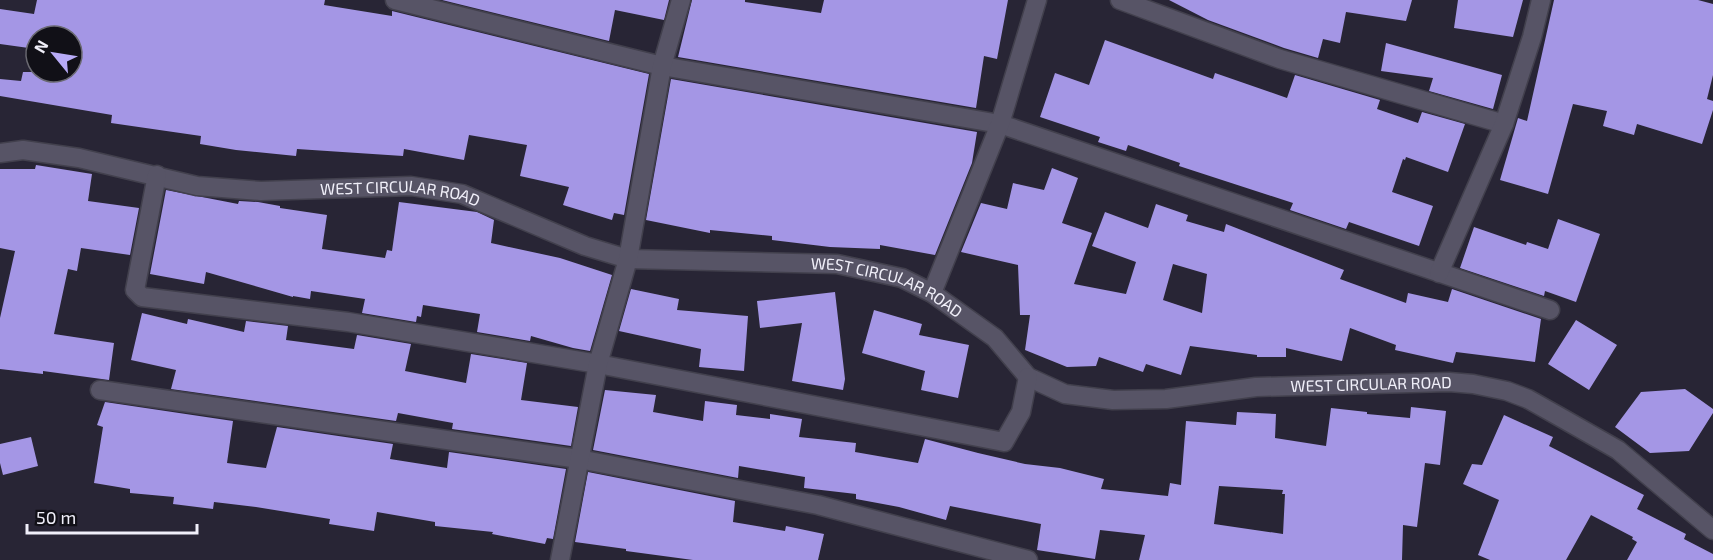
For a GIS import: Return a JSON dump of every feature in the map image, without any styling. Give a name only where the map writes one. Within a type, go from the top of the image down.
[{"type":"street","points":[[395,0],[662,66],[1000,124],[1550,310]]},
{"type":"street","points":[[560,560],[598,364],[628,259],[662,66],[681,0]]},
{"type":"street","points":[[932,294],[1000,124],[1038,0]]},
{"type":"street","points":[[1120,0],[1280,59],[1504,124]]},
{"type":"street","points":[[1439,273],[1504,124],[1532,37],[1541,0]]},
{"type":"street","name":"WEST CIRCULAR ROAD","points":[[0,153],[24,150],[79,158],[197,186],[261,191],[411,186],[462,194],[585,246],[628,259],[837,264],[902,278],[932,294],[995,338],[1028,377],[1065,394],[1113,400],[1166,399],[1256,387],[1449,382],[1507,391],[1528,399],[1618,450],[1713,530]]},
{"type":"street","points":[[157,175],[135,290],[142,297],[348,322],[598,364],[1004,442],[1022,412],[1028,377]]},
{"type":"street","points":[[100,390],[579,459],[818,505],[1028,560]]},
{"type":"building","points":[[37,0],[325,0],[324,5],[392,16],[392,11],[649,74],[624,215],[614,213],[612,220],[563,205],[569,187],[520,176],[527,145],[469,135],[464,160],[404,149],[403,156],[297,149],[296,156],[200,144],[201,136],[111,123],[112,115],[0,96],[0,79],[21,81],[23,72],[24,84],[84,84],[84,24],[24,24],[24,47],[0,44],[0,9],[34,14]]},
{"type":"building","points":[[442,0],[669,0],[664,20],[615,10],[609,41]]},
{"type":"building","points":[[692,0],[745,0],[745,2],[821,13],[824,0],[1008,0],[997,59],[984,56],[976,108],[678,57]]},
{"type":"building","points":[[1169,0],[1412,0],[1406,21],[1346,12],[1340,43],[1323,39],[1318,58],[1208,20]]},
{"type":"building","points":[[1458,0],[1523,0],[1513,37],[1454,28]]},
{"type":"building","points":[[1554,0],[1698,0],[1713,4],[1713,75],[1707,99],[1713,101],[1713,110],[1702,144],[1637,124],[1634,135],[1603,126],[1607,111],[1573,104],[1548,194],[1500,180],[1518,118],[1527,121]]},
{"type":"building","points":[[1105,40],[1213,79],[1215,73],[1287,98],[1295,75],[1380,100],[1377,109],[1418,123],[1422,112],[1465,124],[1448,172],[1406,157],[1405,160],[1403,159],[1392,192],[1433,206],[1419,246],[1349,222],[1346,229],[1290,210],[1293,203],[1179,166],[1180,163],[1128,145],[1126,151],[1098,142],[1100,137],[1040,117],[1055,73],[1089,85]]},
{"type":"building","points":[[1386,43],[1502,75],[1493,109],[1429,91],[1433,78],[1381,71]]},
{"type":"building","points":[[671,79],[977,132],[972,163],[935,255],[880,245],[880,249],[830,247],[772,240],[772,236],[710,230],[710,233],[646,220]]},
{"type":"building","points":[[36,165],[92,174],[88,201],[139,208],[130,255],[81,248],[77,271],[68,269],[54,334],[114,343],[109,380],[43,371],[43,374],[0,369],[0,318],[15,251],[0,248],[0,169],[35,169]]},
{"type":"building","points":[[1052,168],[1078,178],[1062,223],[1092,233],[1074,284],[1126,294],[1136,262],[1092,246],[1105,212],[1148,228],[1156,204],[1188,215],[1186,221],[1224,232],[1226,224],[1344,270],[1340,279],[1406,303],[1408,293],[1448,302],[1452,289],[1541,319],[1535,362],[1456,352],[1453,363],[1395,350],[1396,345],[1350,328],[1342,361],[1286,348],[1286,357],[1257,357],[1257,355],[1190,346],[1181,375],[1146,364],[1143,372],[1099,357],[1096,366],[1067,367],[1025,350],[1030,315],[1020,315],[1018,265],[961,252],[981,203],[1007,209],[1013,183],[1044,190]],"holes":[[[1173,264],[1207,274],[1202,313],[1163,300]]]},
{"type":"building","points":[[166,190],[238,204],[239,201],[258,202],[280,206],[280,208],[327,215],[322,249],[385,258],[387,250],[392,251],[399,202],[477,212],[494,220],[491,243],[560,258],[612,275],[590,351],[531,336],[530,341],[477,332],[480,314],[423,305],[421,317],[417,316],[416,322],[362,313],[365,299],[311,291],[310,299],[293,297],[206,272],[204,284],[150,274]]},
{"type":"building","points":[[1558,219],[1600,234],[1576,302],[1545,291],[1544,296],[1460,268],[1474,227],[1526,245],[1527,242],[1548,249]]},
{"type":"building","points":[[631,289],[679,299],[677,310],[748,316],[744,371],[699,367],[701,349],[619,331]]},
{"type":"building","points":[[835,292],[845,379],[843,390],[792,381],[802,323],[760,328],[757,301]]},
{"type":"building","points":[[874,310],[922,324],[919,335],[969,345],[958,398],[921,390],[925,371],[862,353]]},
{"type":"building","points":[[142,313],[187,324],[188,319],[244,332],[246,321],[288,326],[286,340],[354,349],[357,335],[411,344],[405,371],[466,383],[471,354],[527,363],[521,400],[578,407],[571,446],[452,429],[453,423],[398,413],[396,421],[171,389],[176,370],[131,360]]},
{"type":"building","points":[[1576,320],[1617,345],[1589,390],[1548,364]]},
{"type":"building","points":[[1685,389],[1713,409],[1713,413],[1689,451],[1650,453],[1615,427],[1641,392]]},
{"type":"building","points":[[605,390],[656,395],[653,412],[703,421],[705,401],[737,405],[736,415],[770,419],[770,414],[802,419],[799,437],[856,443],[855,452],[918,463],[925,439],[1025,464],[1060,468],[1104,479],[1101,489],[1168,496],[1170,483],[1181,485],[1186,421],[1236,425],[1237,412],[1276,414],[1275,438],[1326,446],[1331,408],[1410,418],[1411,407],[1446,411],[1440,465],[1425,463],[1417,527],[1403,525],[1402,560],[1139,560],[1145,535],[1100,530],[1095,559],[1037,550],[1041,524],[950,506],[946,520],[899,507],[856,499],[856,494],[804,488],[805,477],[739,466],[738,478],[593,450]],"holes":[[[1219,486],[1283,490],[1282,494],[1285,494],[1283,534],[1214,524]]]},
{"type":"building","points":[[105,402],[233,421],[227,463],[266,468],[277,427],[393,444],[390,459],[447,468],[449,452],[566,469],[553,539],[547,538],[545,544],[492,534],[493,532],[435,526],[435,522],[377,512],[374,531],[329,524],[330,519],[256,507],[214,502],[213,509],[173,504],[174,497],[130,493],[130,489],[94,483],[103,427],[97,425]]},
{"type":"building","points":[[1504,415],[1553,437],[1549,446],[1644,495],[1637,509],[1686,534],[1684,539],[1713,554],[1713,560],[1627,560],[1637,542],[1632,539],[1633,537],[1591,515],[1566,560],[1490,560],[1478,555],[1499,500],[1463,484],[1472,464],[1482,465]]},
{"type":"building","points":[[31,437],[38,466],[3,475],[0,463],[0,444]]},
{"type":"building","points":[[588,472],[735,501],[733,522],[785,531],[786,526],[824,534],[818,560],[693,560],[575,542]]}]
